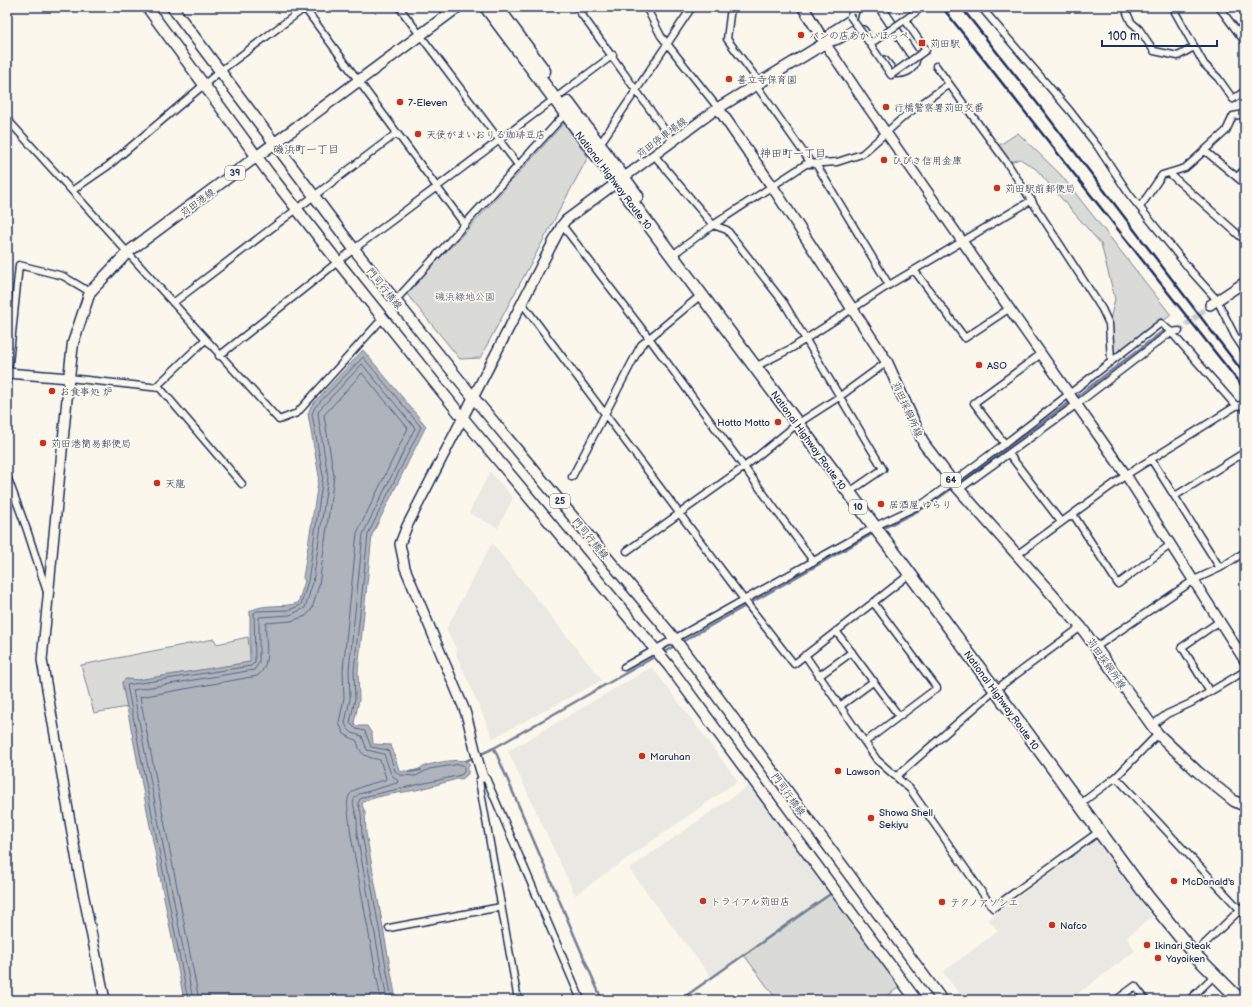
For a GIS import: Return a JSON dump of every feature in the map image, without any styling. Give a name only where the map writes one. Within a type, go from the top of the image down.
[{"type":"highway","name":"National Highway Route 10","points":[[486,7],[558,97],[565,114],[596,149]]},
{"type":"highway","name":"National Highway Route 10","points":[[497,7],[558,97],[596,149],[1082,802],[1156,896],[1215,975],[1240,1000]]},
{"type":"highway","name":"National Highway Route 10","points":[[674,254],[701,295],[758,366]]},
{"type":"highway","name":"National Highway Route 10","points":[[877,526],[910,574],[998,688]]},
{"type":"highway","name":"National Highway Route 10","points":[[1082,802],[1100,831],[1147,896],[1196,951],[1245,994]]},
{"type":"main road","name":"門司行橋線","points":[[147,7],[257,156],[338,262],[462,418],[656,649],[916,1000]]},
{"type":"main road","name":"門司行橋線","points":[[172,7],[219,72],[395,301],[674,638],[942,1000]]},
{"type":"main road","name":"苅田港線","points":[[69,378],[73,343],[90,292],[128,252],[458,7]]},
{"type":"main road","points":[[718,108],[825,43],[803,7]]},
{"type":"main road","name":"苅田採銅所線","points":[[718,108],[772,186],[887,362],[924,444],[958,490],[1018,554],[1081,627],[1154,730],[1198,772],[1234,800],[1245,806]]},
{"type":"street","points":[[73,190],[108,166],[219,72],[305,7],[465,225]]},
{"type":"street","points":[[399,7],[518,165]]},
{"type":"street","points":[[576,7],[613,56],[636,92],[673,141]]},
{"type":"street","points":[[646,7],[661,36],[718,108]]},
{"type":"street","points":[[596,149],[636,92],[692,7]]},
{"type":"street","points":[[731,7],[727,39],[813,163],[889,284]]},
{"type":"street","points":[[825,43],[833,31],[852,19],[855,7]]},
{"type":"street","points":[[825,43],[838,39],[853,30],[863,31],[890,69],[899,72],[909,69],[914,63],[915,59],[880,7]]},
{"type":"street","points":[[870,44],[922,7]]},
{"type":"street","points":[[980,7],[1094,141],[1140,207],[1214,302],[1245,351]]},
{"type":"street","points":[[1128,7],[1127,14],[1131,22],[1140,29],[1154,51],[1178,56],[1194,47]]},
{"type":"street","points":[[1219,7],[1245,42]]},
{"type":"street","points":[[1175,9],[1204,64],[1218,78],[1233,99],[1245,91]]},
{"type":"street","points":[[850,16],[891,74],[926,50],[905,20]]},
{"type":"street","points":[[825,43],[886,133],[1126,475],[1245,661]]},
{"type":"street","points":[[219,356],[354,249],[613,56]]},
{"type":"street","points":[[936,66],[1032,200],[1102,309],[1109,324],[1111,362]]},
{"type":"street","points":[[674,254],[713,225],[806,164],[837,162],[855,157],[868,150],[914,108],[949,84]]},
{"type":"street","name":"苅田停車場線","points":[[562,225],[566,220],[621,181],[718,108]]},
{"type":"street","points":[[395,301],[565,114]]},
{"type":"street","points":[[1140,207],[1162,175],[1185,168],[1226,131],[1232,116],[1245,114]]},
{"type":"street","points":[[7,119],[73,190],[219,356],[279,420],[297,413],[383,318]]},
{"type":"street","points":[[173,303],[396,133]]},
{"type":"street","points":[[1204,150],[1245,184]]},
{"type":"street","points":[[654,155],[713,225],[727,230],[784,303],[883,469],[851,491]]},
{"type":"street","points":[[1237,177],[1245,169]]},
{"type":"street","points":[[1169,173],[1241,237]]},
{"type":"street","points":[[758,366],[806,339],[889,284],[963,242],[1032,200]]},
{"type":"street","points":[[581,1000],[486,778],[483,777],[474,750],[470,726],[465,711],[405,568],[400,544],[407,526],[562,225],[649,338],[743,468],[814,562]]},
{"type":"street","points":[[7,383],[19,265],[63,276],[90,292]]},
{"type":"street","points":[[914,270],[965,338],[1010,308]]},
{"type":"street","points":[[1214,302],[1245,282]]},
{"type":"street","points":[[572,477],[604,412],[641,345],[701,295]]},
{"type":"street","points":[[522,303],[680,513],[744,601],[794,664],[910,574]]},
{"type":"street","points":[[624,668],[674,638],[744,601],[877,526],[924,503],[1004,444],[1161,323],[1171,332],[1236,406]]},
{"type":"street","points":[[958,490],[1077,404],[1171,332],[1179,331]]},
{"type":"street","points":[[156,387],[205,340]]},
{"type":"street","points":[[1004,444],[974,403],[1041,354]]},
{"type":"street","points":[[627,551],[743,468],[800,422],[839,397],[887,362]]},
{"type":"street","points":[[8,373],[160,388],[242,484]]},
{"type":"street","points":[[69,378],[42,660],[80,873],[105,1000]]},
{"type":"street","points":[[1018,554],[1126,475],[1236,406],[1241,405],[1245,410]]},
{"type":"street","points":[[1175,496],[1245,452]]},
{"type":"street","points":[[1009,454],[1062,522]]},
{"type":"street","points":[[1152,459],[1220,568]]},
{"type":"street","points":[[7,476],[27,530],[48,596]]},
{"type":"street","points":[[1073,514],[1118,584],[1170,544]]},
{"type":"street","points":[[1096,647],[1194,580],[1220,568],[1245,552]]},
{"type":"street","points":[[864,742],[936,688],[873,602]]},
{"type":"street","points":[[1210,692],[1182,647],[1220,621]]},
{"type":"street","points":[[897,776],[998,688],[1081,627]]},
{"type":"street","points":[[836,631],[899,716]]},
{"type":"street","points":[[819,676],[852,652]]},
{"type":"street","points":[[805,656],[877,760],[910,789],[993,908],[1100,831]]},
{"type":"street","points":[[1082,802],[1116,777],[1167,714],[1191,703],[1245,671]]},
{"type":"street","points":[[840,706],[874,681]]},
{"type":"street","points":[[483,777],[479,781],[518,1000]]},
{"type":"street","points":[[1116,777],[1242,907],[1245,915]]},
{"type":"street","points":[[389,928],[501,907]]},
{"type":"street","points":[[1196,951],[1242,907]]},
{"type":"street","points":[[1189,1000],[1215,975]]},
{"type":"street","points":[[1116,1000],[1135,986],[1146,1000]]},
{"type":"shaded area","points":[[490,471],[513,498],[498,528],[469,513]]},
{"type":"shaded area","points":[[492,543],[602,680],[493,738],[456,654],[457,650],[446,629]]},
{"type":"shaded area","points":[[652,667],[738,781],[575,895],[508,751]]},
{"type":"shaded area","points":[[754,782],[835,891],[711,977],[629,869]]},
{"type":"shaded area","points":[[1096,840],[1152,917],[1127,937],[1135,951],[1069,1000],[964,1000],[943,972],[998,931],[988,919]]},
{"type":"green space","name":"磯浜緑地公園","points":[[564,123],[588,157],[480,358],[460,359],[406,293],[472,225]]},
{"type":"green space","points":[[1018,133],[1061,175],[1171,315],[1111,362],[1109,324],[1115,299],[1101,244],[1036,169],[1020,159],[1007,163],[995,148]]},
{"type":"green space","points":[[248,637],[251,662],[138,680],[126,679],[122,683],[127,707],[94,713],[81,665],[214,639],[217,644]]},
{"type":"green space","points":[[835,891],[904,984],[881,1000],[777,1000],[744,955]]},
{"type":"water","points":[[363,350],[426,426],[372,535],[358,671],[359,700],[354,723],[357,726],[367,726],[372,734],[373,744],[391,745],[399,770],[402,772],[414,771],[437,763],[462,760],[467,761],[470,765],[468,767],[468,774],[462,779],[421,789],[377,797],[363,802],[362,805],[365,812],[366,833],[396,1000],[184,1000],[122,682],[126,679],[138,680],[250,662],[250,611],[267,606],[298,603],[305,581],[303,578],[319,476],[308,414],[311,406]]},
{"type":"waterway","points":[[1075,398],[1167,328]]},
{"type":"waterway","points":[[958,484],[1071,401]]},
{"type":"waterway","points":[[880,530],[926,507],[954,487]]},
{"type":"waterway","points":[[680,643],[874,533]]},
{"type":"waterway","points":[[661,654],[676,645]]},
{"type":"waterway","points":[[602,1000],[494,748],[656,656]]},
{"type":"waterway","points":[[466,761],[494,748]]},
{"type":"waterway","points":[[409,772],[421,770]]},
{"type":"waterway","points":[[680,1000],[833,892]]},
{"type":"tunnel","points":[[1179,331],[1210,305]]},
{"type":"railway","points":[[942,7],[1245,390]]},
{"type":"railway","points":[[961,7],[1045,113],[1245,375]]},
{"type":"place","name":"パンの店あかいほっぺ","points":[[801,35]]},
{"type":"place","name":"苅田駅","points":[[922,43]]},
{"type":"place","name":"善立寺保育園","points":[[729,79]]},
{"type":"place","name":"7-Eleven","points":[[400,102]]},
{"type":"place","name":"行橋警察署苅田交番","points":[[886,107]]},
{"type":"place","name":"天使がまいおりる珈琲豆店","points":[[418,134]]},
{"type":"place","name":"ひびき信用金庫","points":[[884,160]]},
{"type":"place","name":"苅田駅前郵便局","points":[[997,188]]},
{"type":"place","name":"ASO","points":[[979,365]]},
{"type":"place","name":"お食事処 炉","points":[[52,391]]},
{"type":"place","name":"Hotto Motto","points":[[778,422]]},
{"type":"place","name":"苅田港簡易郵便局","points":[[43,443]]},
{"type":"place","name":"天龍","points":[[157,483]]},
{"type":"place","name":"居酒屋 ゆらり","points":[[881,504]]},
{"type":"place","name":"Maruhan","points":[[642,756]]},
{"type":"place","name":"Lawson","points":[[838,771]]},
{"type":"place","name":"Showa Shell Sekiyu","points":[[871,818]]},
{"type":"place","name":"McDonald's","points":[[1174,881]]},
{"type":"place","name":"トライアル苅田店","points":[[703,901]]},
{"type":"place","name":"テクノアソシエ","points":[[942,902]]},
{"type":"place","name":"Nafco","points":[[1052,925]]},
{"type":"place","name":"Ikinari Steak","points":[[1147,945]]},
{"type":"place","name":"Yayoiken","points":[[1158,958]]},
{"type":"district","name":"磯浜町一丁目","points":[[306,149]]},
{"type":"district","name":"神田町一丁目","points":[[793,153]]}]
